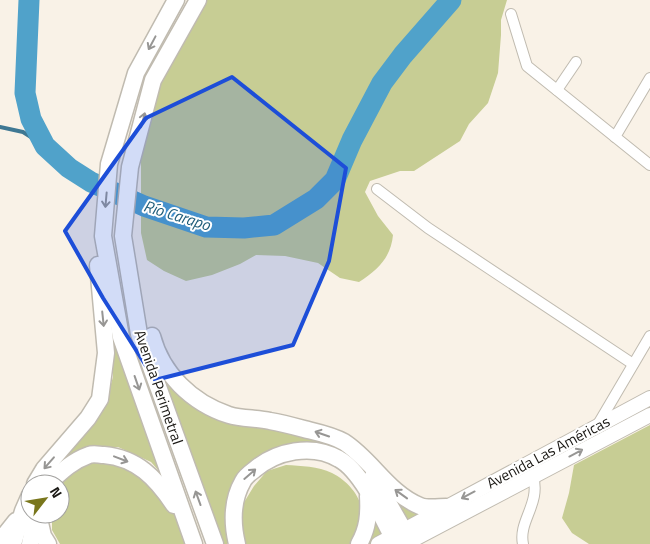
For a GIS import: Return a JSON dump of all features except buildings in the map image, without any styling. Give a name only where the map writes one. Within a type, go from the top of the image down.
[{"type":"main road","name":"Avenida Perimetral","points":[[176,0],[136,73],[110,164],[104,236],[121,337],[193,544]]},
{"type":"main road","name":"Avenida Perimetral","points":[[198,0],[153,80],[130,168],[123,236],[139,334],[215,544]]},
{"type":"main road","points":[[41,474],[88,418],[100,399],[106,353],[97,268],[104,236]]},
{"type":"main road","points":[[123,236],[155,349],[171,376],[196,400],[229,415],[270,421],[316,432],[343,442],[385,482],[404,497],[421,506],[450,512]]},
{"type":"main road","name":"Avenida Las Américas","points":[[450,512],[597,426],[650,398]]},
{"type":"main road","name":"Avenida Las Américas","points":[[450,512],[533,476],[650,415]]},
{"type":"main road","points":[[236,540],[233,508],[243,479],[264,462],[284,453],[313,450],[340,459],[360,478],[398,540]]},
{"type":"main road","points":[[59,474],[66,467],[91,454],[117,456],[145,469],[162,487],[178,512],[193,544]]},
{"type":"main road","points":[[363,459],[398,540]]},
{"type":"main road","points":[[359,544],[365,534],[369,516],[368,493]]},
{"type":"main road","points":[[398,540],[450,512]]},
{"type":"main road","points":[[0,541],[20,524]]},
{"type":"main road","points":[[13,544],[25,524]]},
{"type":"main road","points":[[30,544],[31,524]]},
{"type":"main road","points":[[37,524],[48,544]]},
{"type":"street","points":[[511,14],[527,66],[650,165]]},
{"type":"street","points":[[557,90],[576,62]]},
{"type":"street","points":[[615,137],[650,78]]},
{"type":"street","points":[[376,189],[428,228],[633,364]]},
{"type":"street","points":[[597,426],[650,336]]},
{"type":"street","points":[[523,544],[522,533],[535,495],[533,476]]},
{"type":"highlighted area","points":[[232,77],[346,168],[329,261],[293,345],[155,380],[103,298],[65,231],[146,118]]},
{"type":"green space","points":[[196,0],[507,0],[501,20],[498,73],[488,103],[469,124],[460,141],[414,171],[400,171],[370,181],[365,192],[378,216],[393,235],[390,250],[378,268],[359,282],[340,278],[318,263],[285,256],[256,255],[240,264],[212,275],[186,281],[164,271],[147,260],[141,233],[141,153],[152,105],[168,62]]},
{"type":"green space","points":[[110,325],[172,486],[151,462],[118,447],[88,448],[51,467],[106,401],[113,377]]},
{"type":"green space","points":[[162,374],[182,395],[289,432],[336,443],[430,513],[368,544],[378,516],[372,495],[323,455],[264,459],[227,508],[227,544],[212,544]]},
{"type":"green space","points":[[650,425],[650,544],[589,544],[572,533],[562,518],[574,465]]},
{"type":"green space","points":[[103,461],[130,469],[164,496],[190,544],[60,544],[52,530],[52,524],[70,524],[70,474],[81,464]]},
{"type":"green space","points":[[286,465],[327,471],[339,477],[352,489],[360,503],[363,519],[360,529],[351,544],[239,544],[237,520],[243,504],[254,486],[267,471]]},
{"type":"waterway","name":"Río Carapo","points":[[29,0],[25,93],[31,119],[45,146],[69,168],[91,182],[144,206],[206,227],[244,228],[274,225],[316,199],[335,180],[352,140],[382,83],[403,55],[451,0]]},
{"type":"waterway","points":[[0,127],[23,132],[45,146]]}]
